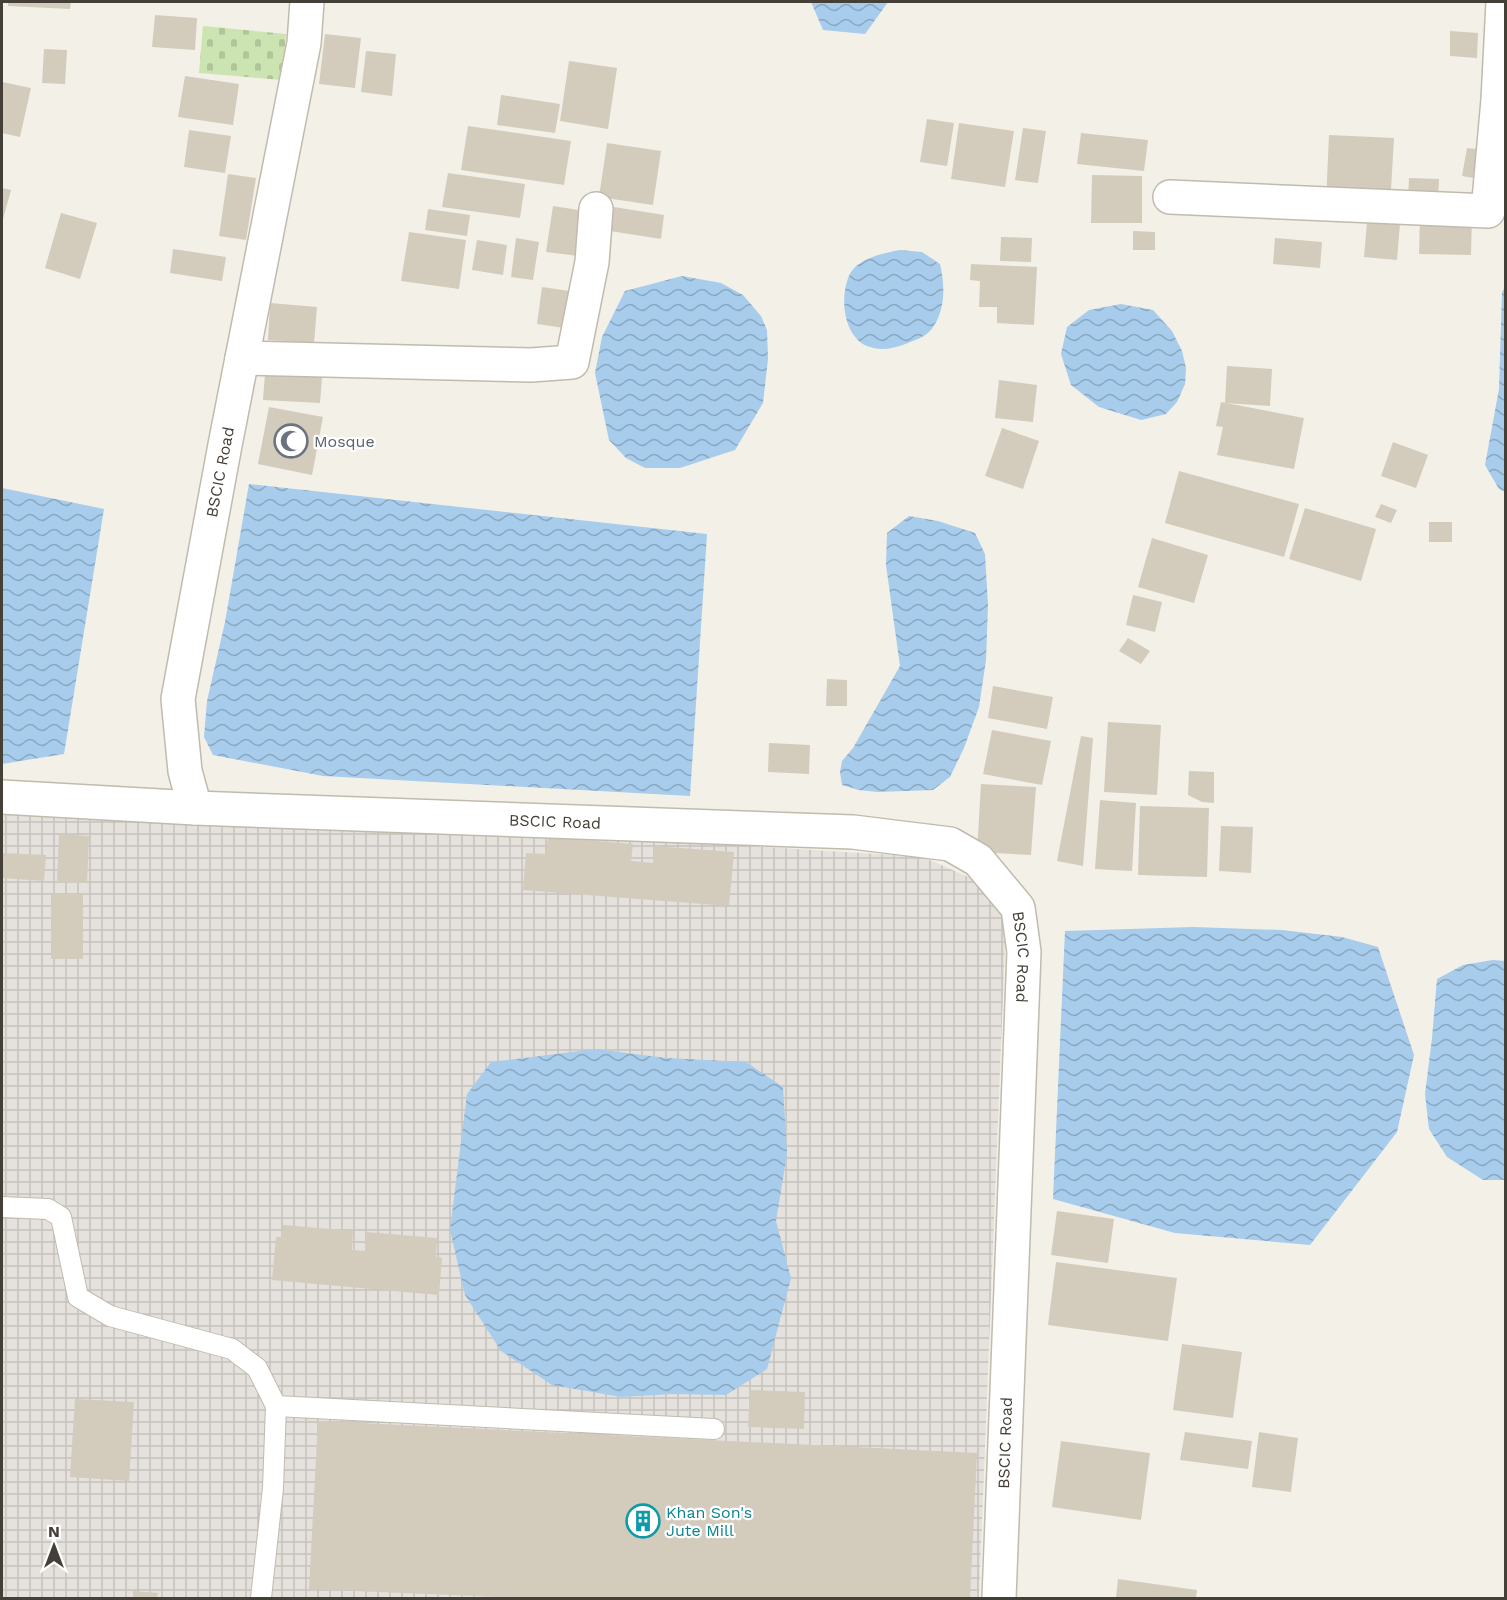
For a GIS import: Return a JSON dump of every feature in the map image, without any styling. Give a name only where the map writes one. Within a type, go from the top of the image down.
[{"type":"street","name":"BSCIC Road","points":[[308,2],[304,43],[178,699],[185,771],[195,808],[853,832],[950,844],[978,860],[1018,908],[1024,952],[999,1599]]},
{"type":"street","points":[[1170,197],[1488,211],[1498,100],[1503,2]]},
{"type":"street","points":[[242,358],[531,365],[572,362],[592,262],[596,208]]},
{"type":"street","points":[[2,797],[195,808]]},
{"type":"lane","points":[[2,1207],[48,1209],[61,1217],[78,1297],[110,1316],[232,1349],[258,1368],[276,1406],[273,1488],[261,1599]]},
{"type":"lane","points":[[276,1406],[714,1429]]},
{"type":"shaded area","points":[[2,799],[923,857],[973,879],[1006,920],[979,1598],[2,1598]]},
{"type":"green space","points":[[203,26],[286,34],[282,80],[199,73]]},
{"type":"water","points":[[811,2],[888,2],[865,34],[823,30]]},
{"type":"water","points":[[900,250],[922,252],[940,264],[943,280],[942,306],[936,323],[928,333],[894,348],[872,348],[859,341],[852,333],[848,323],[844,302],[847,281],[851,272],[860,263]]},
{"type":"water","points":[[682,276],[721,283],[743,295],[761,316],[767,330],[768,359],[763,403],[735,450],[680,468],[645,468],[626,458],[609,440],[595,373],[602,337],[625,291]]},
{"type":"water","points":[[1505,287],[1505,492],[1499,489],[1485,465],[1499,389],[1502,292]]},
{"type":"water","points":[[1121,304],[1153,310],[1172,331],[1182,351],[1186,368],[1185,384],[1177,402],[1166,414],[1141,420],[1099,407],[1071,385],[1061,354],[1067,327],[1089,310]]},
{"type":"water","points":[[249,484],[707,534],[690,796],[323,776],[213,755],[204,737],[207,701],[225,622]]},
{"type":"water","points":[[2,488],[104,509],[64,754],[2,764]]},
{"type":"water","points":[[909,516],[938,521],[975,533],[985,554],[988,605],[986,660],[979,707],[964,748],[950,777],[933,790],[878,792],[859,790],[842,785],[840,772],[842,761],[853,748],[900,666],[886,565],[887,533]]},
{"type":"water","points":[[1193,927],[1282,930],[1342,937],[1378,947],[1414,1055],[1397,1132],[1310,1245],[1175,1233],[1053,1199],[1065,931]]},
{"type":"water","points":[[1493,960],[1505,961],[1505,1180],[1483,1180],[1447,1157],[1429,1129],[1425,1094],[1437,979],[1463,965]]},
{"type":"water","points":[[596,1049],[666,1058],[746,1062],[783,1087],[787,1154],[776,1221],[791,1278],[767,1369],[726,1395],[672,1394],[621,1397],[552,1385],[501,1351],[465,1295],[450,1230],[467,1094],[491,1062]]},
{"type":"building","points":[[8,2],[71,2],[70,9],[8,6]]},
{"type":"building","points":[[155,15],[197,18],[195,50],[152,47]]},
{"type":"building","points":[[1450,31],[1478,33],[1477,58],[1450,56]]},
{"type":"building","points":[[325,34],[361,38],[355,88],[319,84]]},
{"type":"building","points":[[44,49],[67,50],[65,84],[42,83]]},
{"type":"building","points":[[366,51],[396,54],[392,96],[361,92]]},
{"type":"building","points":[[569,61],[617,68],[608,129],[560,121]]},
{"type":"building","points":[[185,76],[239,84],[233,125],[178,117]]},
{"type":"building","points":[[2,82],[31,88],[20,137],[2,133]]},
{"type":"building","points":[[501,95],[560,104],[555,133],[497,125]]},
{"type":"building","points":[[927,119],[954,123],[947,166],[920,162]]},
{"type":"building","points":[[959,123],[1014,131],[1005,187],[951,179]]},
{"type":"building","points":[[468,126],[571,141],[564,185],[461,170]]},
{"type":"building","points":[[1023,128],[1046,131],[1038,183],[1015,180]]},
{"type":"building","points":[[189,130],[231,136],[225,173],[184,167]]},
{"type":"building","points":[[1081,133],[1148,140],[1144,171],[1077,164]]},
{"type":"building","points":[[1329,135],[1394,138],[1390,206],[1326,202]]},
{"type":"building","points":[[607,143],[661,151],[653,205],[599,197]]},
{"type":"building","points":[[1467,148],[1484,150],[1479,179],[1462,176]]},
{"type":"building","points":[[448,173],[525,184],[520,218],[442,207]]},
{"type":"building","points":[[228,174],[256,178],[246,240],[219,236]]},
{"type":"building","points":[[1092,175],[1142,176],[1142,223],[1091,223]]},
{"type":"building","points":[[1409,178],[1439,179],[1438,201],[1408,199]]},
{"type":"building","points":[[2,188],[11,190],[2,223]]},
{"type":"building","points":[[553,206],[585,211],[578,256],[546,252]]},
{"type":"building","points":[[614,207],[664,215],[661,239],[610,231]]},
{"type":"building","points":[[428,209],[470,215],[467,236],[425,230]]},
{"type":"building","points":[[61,213],[97,223],[80,279],[45,268]]},
{"type":"building","points":[[1420,215],[1472,217],[1471,255],[1419,254]]},
{"type":"building","points":[[1367,222],[1400,224],[1397,260],[1364,257]]},
{"type":"building","points":[[1133,231],[1155,232],[1155,250],[1133,250]]},
{"type":"building","points":[[409,232],[466,240],[459,289],[401,281]]},
{"type":"building","points":[[1001,237],[1032,238],[1031,262],[1000,261]]},
{"type":"building","points":[[516,238],[539,242],[533,280],[511,277]]},
{"type":"building","points":[[1275,238],[1322,242],[1320,268],[1273,264]]},
{"type":"building","points":[[477,240],[507,245],[503,275],[472,270]]},
{"type":"building","points":[[173,249],[226,257],[222,281],[170,273]]},
{"type":"building","points":[[971,264],[1037,267],[1034,325],[997,323],[997,307],[979,307],[980,281],[970,280]]},
{"type":"building","points":[[542,287],[577,292],[571,329],[537,324]]},
{"type":"building","points":[[270,303],[317,307],[314,343],[268,340]]},
{"type":"building","points":[[266,361],[323,365],[320,403],[263,400]]},
{"type":"building","points":[[1227,366],[1272,369],[1270,406],[1225,403]]},
{"type":"building","points":[[999,380],[1037,385],[1033,422],[995,418]]},
{"type":"building","points":[[1221,402],[1304,418],[1294,469],[1217,455],[1223,427],[1216,426]]},
{"type":"building","name":"Mosque","points":[[269,407],[323,417],[312,475],[258,464]]},
{"type":"building","points":[[1002,428],[1039,441],[1023,489],[985,476]]},
{"type":"building","points":[[1393,442],[1428,455],[1416,488],[1381,476]]},
{"type":"building","points":[[1179,471],[1299,504],[1284,557],[1165,523]]},
{"type":"building","points":[[1381,504],[1397,510],[1391,523],[1375,517]]},
{"type":"building","points":[[1305,508],[1376,529],[1361,581],[1289,559]]},
{"type":"building","points":[[1429,522],[1452,522],[1452,542],[1429,542]]},
{"type":"building","points":[[1152,538],[1208,555],[1194,603],[1138,587]]},
{"type":"building","points":[[1133,595],[1162,602],[1155,632],[1126,625]]},
{"type":"building","points":[[1128,638],[1150,651],[1141,664],[1119,651]]},
{"type":"building","points":[[827,679],[847,680],[847,706],[826,706]]},
{"type":"building","points":[[993,686],[1053,697],[1047,729],[988,718]]},
{"type":"building","points":[[1108,722],[1161,725],[1157,795],[1104,792]]},
{"type":"building","points":[[992,730],[1051,741],[1042,785],[983,774]]},
{"type":"building","points":[[1081,736],[1093,738],[1083,866],[1057,861]]},
{"type":"building","points":[[769,743],[810,745],[809,774],[768,772]]},
{"type":"building","points":[[1189,771],[1214,772],[1214,803],[1202,802],[1188,795]]},
{"type":"building","points":[[981,784],[1036,787],[1031,855],[977,852]]},
{"type":"building","points":[[1100,800],[1136,803],[1132,871],[1095,869]]},
{"type":"building","points":[[1140,806],[1209,808],[1207,877],[1138,875]]},
{"type":"building","points":[[1221,826],[1253,827],[1251,873],[1219,871]]},
{"type":"building","points":[[59,834],[89,836],[87,883],[57,882]]},
{"type":"building","points":[[548,837],[633,844],[631,861],[653,863],[654,846],[734,852],[729,906],[523,890],[526,853],[546,854]]},
{"type":"building","points":[[2,853],[46,855],[44,881],[2,878]]},
{"type":"building","points":[[51,894],[83,894],[83,959],[51,959]]},
{"type":"building","points":[[1057,1211],[1114,1219],[1108,1263],[1051,1255]]},
{"type":"building","points":[[283,1225],[353,1231],[352,1250],[365,1251],[366,1232],[437,1238],[436,1257],[442,1258],[439,1295],[272,1280],[276,1237],[282,1237]]},
{"type":"building","points":[[1056,1262],[1177,1278],[1168,1341],[1048,1325]]},
{"type":"building","points":[[1182,1344],[1242,1352],[1233,1418],[1173,1410]]},
{"type":"building","points":[[750,1390],[805,1392],[804,1429],[748,1427]]},
{"type":"building","points":[[75,1399],[134,1402],[129,1481],[70,1477]]},
{"type":"building","name":"Khan Son's Jute Mill","points":[[318,1421],[977,1453],[970,1598],[521,1598],[309,1589]]},
{"type":"building","points":[[1185,1432],[1252,1441],[1248,1469],[1180,1460]]},
{"type":"building","points":[[1259,1432],[1298,1438],[1291,1492],[1252,1487]]},
{"type":"building","points":[[1061,1441],[1150,1453],[1141,1520],[1052,1507]]},
{"type":"building","points":[[1118,1579],[1197,1590],[1196,1598],[1116,1598]]},
{"type":"building","points":[[133,1591],[158,1593],[157,1598],[133,1598]]},
{"type":"place","name":"Mosque","points":[[291,441]]},
{"type":"place","name":"Khan Son's Jute Mill","points":[[643,1521]]}]
